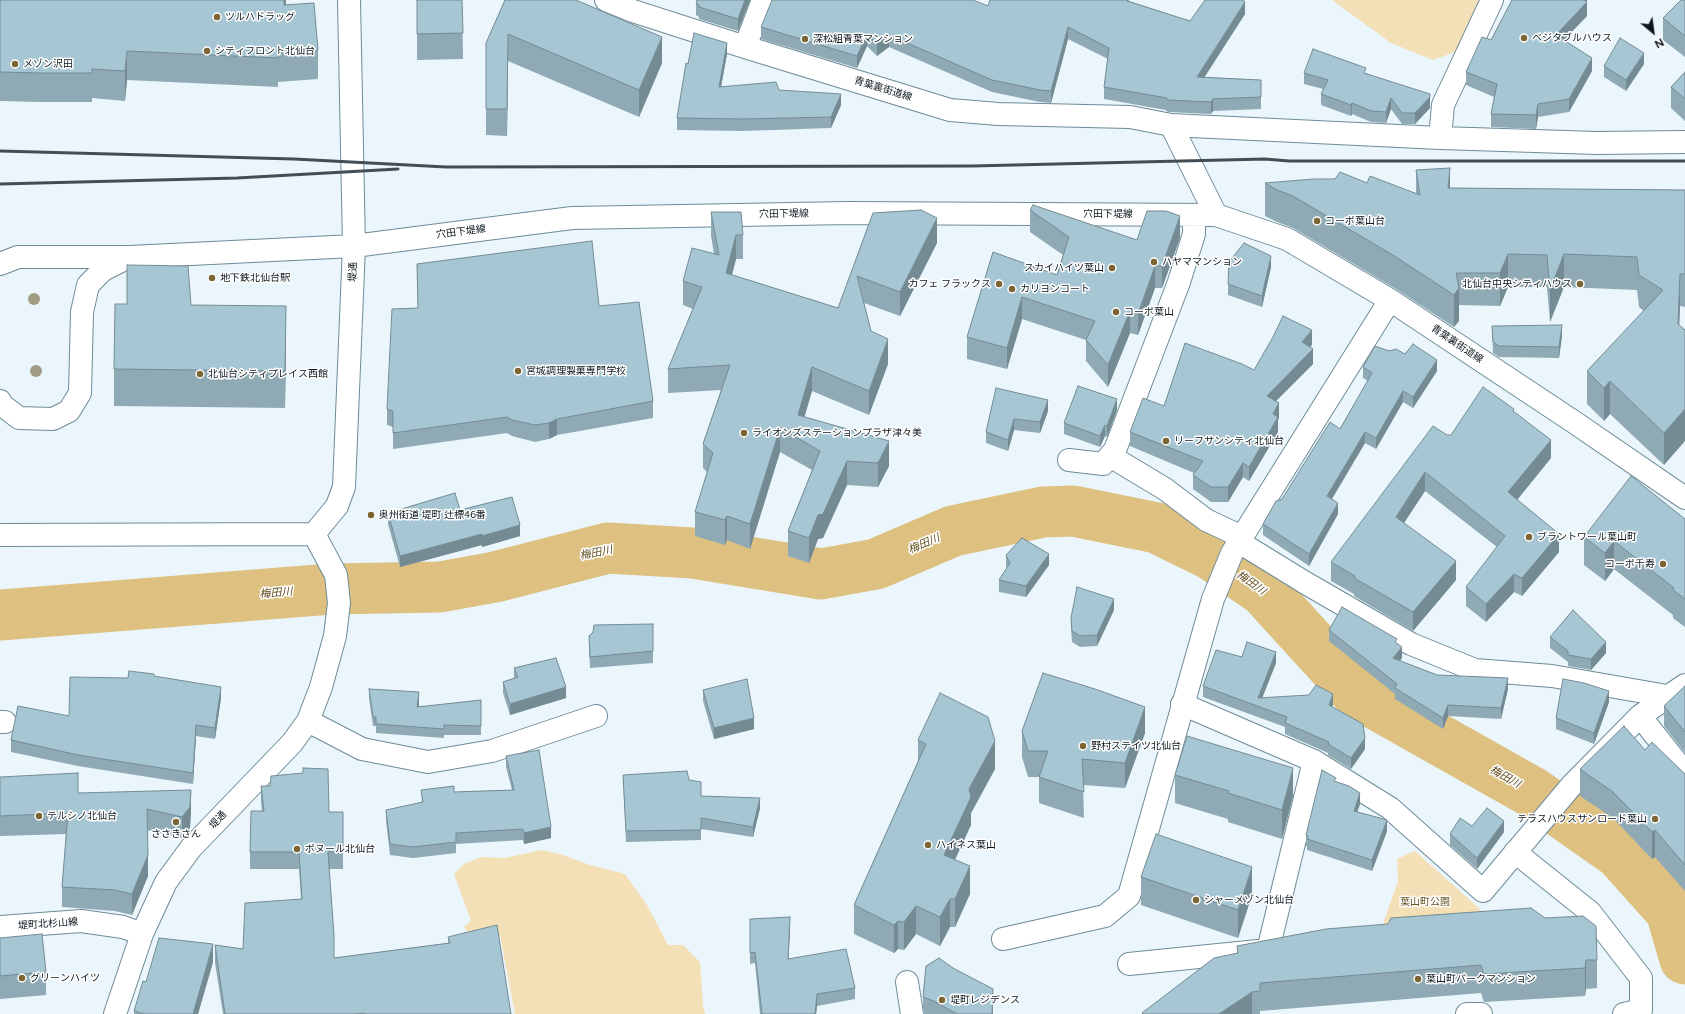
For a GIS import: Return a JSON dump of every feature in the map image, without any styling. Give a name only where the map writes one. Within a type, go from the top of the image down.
[{"type":"street","name":"堤通","points":[[115,1014],[142,934],[166,882],[191,848],[292,742],[308,721],[321,687],[335,636],[339,603],[336,575],[314,534],[338,506],[344,487],[354,246],[350,0]]},
{"type":"street","name":"青葉裏街道線","points":[[606,0],[633,11],[745,47],[950,110],[998,114],[1130,117],[1171,125],[1440,138],[1597,143],[1685,142]]},
{"type":"street","points":[[745,47],[763,0]]},
{"type":"street","points":[[1440,138],[1442,105],[1492,0]]},
{"type":"street","points":[[1171,125],[1216,215]]},
{"type":"street","name":"穴田下堤線","points":[[0,264],[18,257],[130,257],[354,246],[572,218],[847,213],[1216,215]]},
{"type":"street","points":[[1069,460],[1103,464],[1115,450],[1178,282],[1194,234],[1194,215]]},
{"type":"street","name":"青葉裏街道線","points":[[1216,215],[1287,239],[1390,300],[1685,498]]},
{"type":"street","points":[[0,401],[2,406],[19,418],[53,419],[69,412],[80,393],[82,312],[88,285],[103,270],[130,257]]},
{"type":"street","points":[[1003,939],[1105,916],[1128,896],[1213,600],[1238,544],[1390,300]]},
{"type":"street","points":[[1110,456],[1165,489],[1238,544],[1411,644],[1475,670],[1552,676],[1676,691]]},
{"type":"street","points":[[0,535],[314,534]]},
{"type":"street","points":[[1182,704],[1314,761],[1390,808],[1483,891],[1572,785],[1640,716],[1676,691]]},
{"type":"street","points":[[308,721],[362,748],[428,762],[492,751],[596,716]]},
{"type":"street","points":[[1640,716],[1685,773]]},
{"type":"street","points":[[1129,964],[1268,950],[1314,761]]},
{"type":"street","points":[[1515,852],[1590,912],[1641,978],[1641,1010],[1624,1014]]},
{"type":"street","name":"堤町北杉山線","points":[[0,927],[81,921],[123,927],[142,934]]},
{"type":"street","points":[[907,982],[912,1014]]},
{"type":"street","points":[[1467,1014],[1481,1014]]},
{"type":"green space","points":[[1332,0],[1486,0],[1461,50],[1433,60],[1391,43]]},
{"type":"green space","points":[[541,850],[560,854],[590,865],[625,874],[647,905],[668,945],[683,945],[700,962],[705,1014],[515,1014],[500,935],[482,941],[471,937],[464,927],[471,921],[454,874],[464,864],[481,857],[505,858]]},
{"type":"green space","name":"葉山町公園","points":[[1415,851],[1481,910],[1484,930],[1378,938],[1398,881],[1397,859]]},
{"type":"building","points":[[0,0],[284,0],[284,5],[314,3],[318,50],[278,53],[278,58],[127,51],[125,71],[92,69],[92,73],[0,72]]},
{"type":"building","points":[[417,0],[462,0],[463,33],[417,34]]},
{"type":"building","points":[[505,0],[576,0],[662,37],[639,90],[508,34],[507,109],[486,109],[486,43]]},
{"type":"building","points":[[697,0],[745,0],[738,19],[699,7],[696,3]]},
{"type":"building","points":[[772,0],[973,0],[988,6],[990,0],[1128,0],[1127,1],[1190,21],[1205,0],[1243,0],[1245,2],[1197,77],[1261,80],[1261,97],[1213,99],[1211,102],[1169,100],[1166,99],[1167,98],[1104,87],[1109,48],[1068,27],[1051,91],[992,80],[889,35],[877,44],[867,34],[857,56],[761,27]]},
{"type":"building","points":[[1512,0],[1584,0],[1587,2],[1556,35],[1592,58],[1569,99],[1538,104],[1536,115],[1491,114],[1497,84],[1466,72],[1482,37],[1491,40]]},
{"type":"building","points":[[1681,0],[1685,0],[1685,36],[1663,18]]},
{"type":"building","points":[[694,33],[727,43],[719,87],[776,82],[779,90],[841,94],[831,117],[743,119],[677,118],[686,63],[688,64]]},
{"type":"building","points":[[1620,38],[1644,53],[1626,80],[1604,66]]},
{"type":"building","points":[[1313,49],[1366,68],[1364,73],[1430,94],[1430,97],[1415,113],[1402,113],[1391,98],[1386,112],[1371,111],[1352,103],[1351,105],[1321,94],[1328,80],[1304,73]]},
{"type":"building","points":[[1685,72],[1685,99],[1671,87]]},
{"type":"building","points":[[1450,168],[1448,188],[1685,190],[1685,274],[1680,274],[1678,324],[1685,330],[1685,409],[1664,433],[1610,381],[1604,388],[1587,371],[1663,290],[1639,275],[1637,257],[1564,254],[1550,290],[1547,255],[1508,254],[1500,273],[1456,273],[1459,288],[1454,295],[1396,257],[1293,196],[1277,190],[1265,183],[1335,179],[1340,172],[1367,183],[1370,176],[1420,195],[1416,170]]},
{"type":"building","points":[[1033,205],[1137,240],[1147,211],[1166,211],[1180,216],[1162,266],[1155,266],[1138,314],[1130,311],[1108,365],[1086,340],[1095,321],[1022,297],[1007,348],[967,337],[993,252],[1057,275],[1069,237],[1030,210]]},
{"type":"building","points":[[921,210],[937,218],[900,292],[857,276],[871,331],[888,339],[869,391],[812,367],[798,415],[889,441],[878,463],[847,461],[823,514],[818,515],[809,538],[788,531],[820,451],[780,428],[750,524],[727,516],[725,520],[695,512],[713,453],[703,444],[730,365],[668,369],[702,287],[683,281],[692,248],[719,255],[711,212],[741,212],[743,235],[736,235],[726,273],[838,308],[873,213]]},
{"type":"building","name":"宮城調理製菓専門学校","points":[[592,241],[599,306],[639,302],[653,401],[557,419],[549,423],[535,425],[512,420],[507,417],[393,433],[393,411],[387,409],[392,309],[418,308],[417,264]]},
{"type":"building","points":[[1244,243],[1271,256],[1262,296],[1228,284],[1229,262]]},
{"type":"building","points":[[127,265],[188,266],[191,305],[286,306],[285,371],[114,369],[115,304],[127,304]]},
{"type":"building","points":[[1283,316],[1312,330],[1302,342],[1313,349],[1267,396],[1279,403],[1273,414],[1278,417],[1249,467],[1243,463],[1228,487],[1211,487],[1193,475],[1203,461],[1130,432],[1143,398],[1164,406],[1185,343],[1242,364],[1254,370]]},
{"type":"building","points":[[1562,325],[1559,347],[1499,346],[1493,342],[1492,326]]},
{"type":"building","points":[[1413,344],[1437,360],[1413,397],[1403,391],[1376,438],[1365,432],[1327,496],[1338,503],[1309,554],[1263,524],[1276,501],[1282,499],[1330,422],[1340,429],[1372,373],[1363,367],[1375,346],[1389,351],[1396,349],[1405,354]]},
{"type":"building","points":[[1078,386],[1117,399],[1107,426],[1105,425],[1100,436],[1064,423]]},
{"type":"building","points":[[1483,387],[1514,409],[1513,411],[1551,440],[1508,492],[1559,534],[1522,578],[1514,574],[1486,604],[1466,587],[1505,536],[1425,472],[1396,517],[1456,561],[1413,612],[1354,578],[1355,576],[1331,562],[1433,426],[1447,435],[1451,435]]},
{"type":"building","points":[[996,388],[1048,400],[1040,422],[1014,419],[1008,440],[986,432]]},
{"type":"building","points":[[1631,476],[1685,519],[1685,599],[1673,590],[1674,588],[1614,541],[1605,553],[1584,537]]},
{"type":"building","points":[[455,493],[460,510],[512,497],[520,525],[400,556],[388,513]]},
{"type":"building","points":[[1022,538],[1049,554],[1026,586],[999,580],[1010,563],[1006,555]]},
{"type":"building","points":[[1077,587],[1114,599],[1097,635],[1080,636],[1072,631],[1071,618]]},
{"type":"building","points":[[1342,607],[1397,639],[1395,642],[1402,647],[1393,658],[1437,675],[1508,678],[1501,708],[1448,705],[1443,718],[1395,688],[1397,684],[1329,630]]},
{"type":"building","points":[[1573,610],[1606,642],[1591,659],[1568,655],[1568,651],[1550,637]]},
{"type":"building","points":[[653,624],[653,651],[590,657],[589,636],[593,632],[594,625]]},
{"type":"building","points":[[1247,642],[1276,652],[1258,698],[1309,695],[1316,685],[1333,694],[1329,705],[1363,724],[1365,738],[1351,758],[1328,744],[1329,742],[1285,723],[1287,717],[1203,686],[1216,650],[1242,657]]},
{"type":"building","points":[[556,658],[566,687],[510,704],[503,682],[518,677],[514,668]]},
{"type":"building","points":[[129,671],[154,674],[154,676],[221,687],[215,728],[196,725],[193,773],[78,755],[11,740],[18,706],[69,716],[70,677],[128,678]]},
{"type":"building","name":"野村ステイツ北仙台","points":[[1043,673],[1095,689],[1145,707],[1125,763],[1082,759],[1084,792],[1039,777],[1048,751],[1028,751],[1022,731]]},
{"type":"building","points":[[747,679],[754,718],[714,728],[703,690]]},
{"type":"building","points":[[1563,679],[1584,683],[1609,691],[1594,733],[1556,718]]},
{"type":"building","points":[[1685,686],[1685,732],[1664,706]]},
{"type":"building","points":[[369,689],[419,692],[417,707],[481,700],[481,726],[444,725],[444,729],[376,724],[376,717],[373,717]]},
{"type":"building","name":"ハイネス葉山","points":[[940,693],[988,717],[995,741],[969,789],[971,797],[944,855],[970,866],[955,899],[950,899],[940,917],[916,906],[904,922],[898,921],[894,925],[854,905],[926,744],[918,740]]},
{"type":"building","points":[[1624,726],[1645,750],[1652,742],[1685,774],[1685,865],[1655,830],[1652,832],[1613,792],[1580,769]]},
{"type":"building","points":[[1187,736],[1293,768],[1282,810],[1228,793],[1229,791],[1175,775]]},
{"type":"building","points":[[539,750],[551,827],[524,833],[523,829],[456,833],[456,842],[413,847],[390,844],[386,810],[423,802],[421,790],[454,786],[454,792],[514,790],[506,756]]},
{"type":"building","points":[[303,768],[328,769],[329,812],[343,812],[343,852],[328,852],[334,935],[334,958],[450,943],[448,937],[497,925],[511,1014],[225,1014],[215,945],[243,949],[245,903],[302,899],[299,852],[250,852],[251,811],[264,811],[261,786],[270,786],[271,776],[303,773]]},
{"type":"building","points":[[1322,770],[1336,778],[1334,781],[1349,786],[1360,793],[1354,811],[1387,820],[1372,860],[1307,839],[1308,836],[1306,835]]},
{"type":"building","points":[[687,771],[689,780],[701,782],[701,796],[760,798],[753,827],[701,818],[701,830],[626,831],[623,775]]},
{"type":"building","points":[[78,773],[78,793],[191,790],[190,807],[182,817],[147,809],[148,855],[132,894],[115,890],[62,887],[68,813],[0,816],[0,777]]},
{"type":"building","points":[[1487,808],[1504,821],[1477,858],[1450,834],[1460,818],[1472,826]]},
{"type":"building","points":[[1156,834],[1252,867],[1238,910],[1141,877]]},
{"type":"building","points":[[1531,908],[1545,918],[1583,916],[1596,926],[1597,960],[1586,960],[1585,968],[1484,974],[1481,965],[1260,983],[1260,991],[1252,992],[1219,1014],[1142,1013],[1214,958],[1238,953],[1237,946],[1326,929],[1388,924],[1391,918]]},
{"type":"building","points":[[790,917],[788,959],[846,949],[855,988],[817,994],[815,1014],[762,1014],[755,952],[750,953],[750,919]]},
{"type":"building","points":[[42,934],[46,972],[0,976],[0,938]]},
{"type":"building","points":[[159,938],[213,944],[193,1014],[145,1014],[134,1011],[143,981],[146,982]]},
{"type":"building","points":[[939,958],[953,968],[993,989],[992,1014],[957,1014],[934,1001],[923,997],[926,966]]},
{"type":"waterway","name":"梅田川","points":[[0,615],[331,589],[440,587],[495,577],[608,548],[693,553],[821,574],[876,564],[953,531],[1043,512],[1073,511],[1157,528],[1210,554],[1264,591],[1358,694],[1532,792],[1619,853],[1671,911],[1685,959]]},
{"type":"railway","points":[[0,151],[294,159],[446,167],[972,166],[1265,159],[1289,161],[1685,161]]},
{"type":"railway","points":[[0,184],[237,178],[398,169]]},
{"type":"place","name":"ツルハドラッグ","points":[[217,17]]},
{"type":"place","name":"ベジタブルハウス","points":[[1524,38]]},
{"type":"place","name":"深松組青葉マンション","points":[[805,39]]},
{"type":"place","name":"シティフロント北仙台","points":[[207,51]]},
{"type":"place","name":"メゾン沢田","points":[[15,64]]},
{"type":"place","name":"コーポ葉山台","points":[[1317,221]]},
{"type":"place","name":"ハヤママンション","points":[[1154,262]]},
{"type":"place","name":"スカイハイツ葉山","points":[[1112,268]]},
{"type":"place","name":"地下鉄北仙台駅","points":[[212,278]]},
{"type":"place","name":"カフェ フラックス","points":[[999,284]]},
{"type":"place","name":"北仙台中央シティハウス","points":[[1580,284]]},
{"type":"place","name":"カリヨンコート","points":[[1012,289]]},
{"type":"place","name":"コーポ葉山","points":[[1116,312]]},
{"type":"place","name":"宮城調理製菓専門学校","points":[[518,371]]},
{"type":"place","name":"北仙台シティプレイス西館","points":[[200,374]]},
{"type":"place","name":"ライオンズステーションプラザ津々美","points":[[744,433]]},
{"type":"place","name":"リーフサンシティ北仙台","points":[[1166,441]]},
{"type":"place","name":"奥州街道 堤町 辻標46番","points":[[371,515]]},
{"type":"place","name":"ブラントワール葉山町","points":[[1529,537]]},
{"type":"place","name":"コーポ千寿","points":[[1663,564]]},
{"type":"place","name":"野村ステイツ北仙台","points":[[1083,746]]},
{"type":"place","name":"テルシノ北仙台","points":[[39,816]]},
{"type":"place","name":"テラスハウスサンロード葉山","points":[[1655,819]]},
{"type":"place","name":"ささきさん","points":[[176,822]]},
{"type":"place","name":"ハイネス葉山","points":[[928,845]]},
{"type":"place","name":"ボヌール北仙台","points":[[297,849]]},
{"type":"place","name":"シャーメゾン北仙台","points":[[1196,900]]},
{"type":"place","name":"グリーンハイツ","points":[[22,978]]},
{"type":"place","name":"葉山町パークマンション","points":[[1418,979]]},
{"type":"place","name":"堤町レジデンス","points":[[942,1000]]}]
